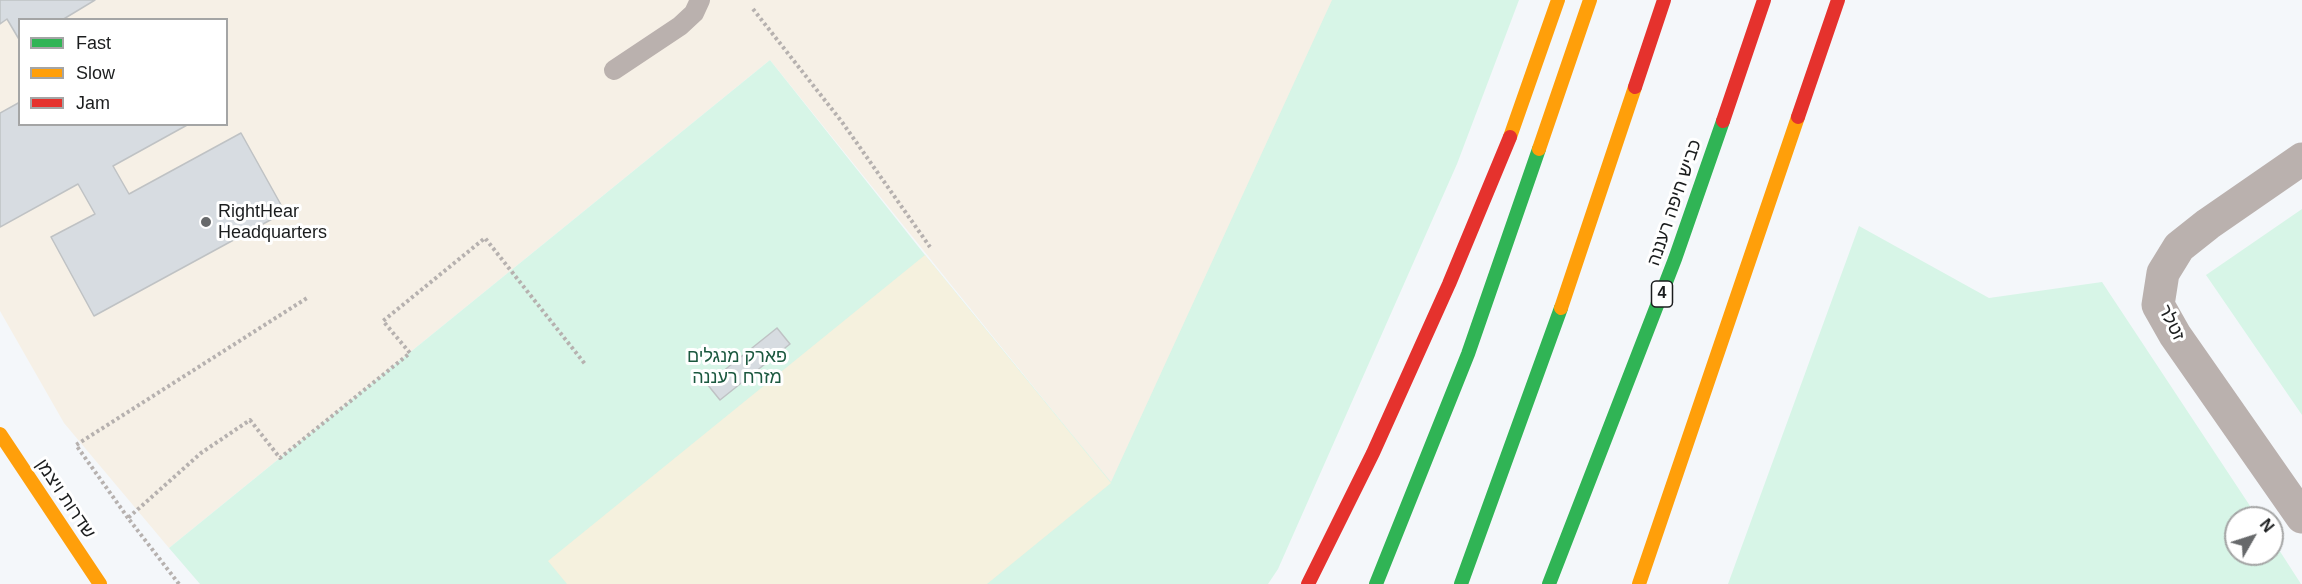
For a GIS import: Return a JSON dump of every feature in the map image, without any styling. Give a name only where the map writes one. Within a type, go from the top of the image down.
[{"type":"main road","points":[[1308,584],[1368,462],[1449,284],[1502,159],[1558,0]]},
{"type":"main road","points":[[1376,584],[1468,354],[1590,0]]},
{"type":"main road","points":[[1461,584],[1587,235],[1664,0]]},
{"type":"main road","name":"כביש חיפה רעננה","points":[[1549,584],[1675,259],[1764,0]]},
{"type":"main road","points":[[1639,584],[1838,0]]},
{"type":"main road","name":"שדרות ויצמן","points":[[0,434],[100,584]]},
{"type":"street","name":"זטלר","points":[[2302,159],[2208,224],[2179,247],[2163,273],[2158,305],[2175,335],[2302,517]]},
{"type":"lane","points":[[614,70],[680,26],[694,12],[700,0]]},
{"type":"path","points":[[753,9],[842,122],[930,247]]},
{"type":"path","points":[[128,518],[201,453],[250,420],[280,458],[410,352],[383,321],[485,238],[585,364]]},
{"type":"path","points":[[179,584],[76,445],[307,298]]},
{"type":"shaded area","points":[[0,0],[1361,0],[1111,483],[770,60],[169,548],[64,423],[0,311]]},
{"type":"green space","name":"פארק מנגלים מזרח רעננה","points":[[1332,0],[1519,0],[1457,164],[1278,569],[1268,584],[200,584],[169,548],[770,60],[925,255],[1111,482]]},
{"type":"green space","points":[[2302,209],[2302,415],[2206,275]]},
{"type":"green space","points":[[1859,226],[1989,298],[2102,282],[2250,506],[2224,506],[2224,566],[2284,566],[2284,558],[2301,584],[1728,584]]},
{"type":"sand","points":[[925,255],[1111,483],[987,584],[567,584],[548,561]]},
{"type":"building","points":[[0,0],[95,0],[65,18],[18,18],[18,38],[7,19],[0,24]]},
{"type":"building","points":[[18,103],[18,126],[185,126],[113,166],[129,194],[241,133],[285,212],[94,316],[51,237],[95,214],[78,184],[0,227],[0,113]]},
{"type":"building","points":[[777,328],[790,344],[720,400],[707,384]]},
{"type":"traffic: fast","points":[[1549,584],[1675,259],[1723,121]]},
{"type":"traffic: fast","points":[[1376,584],[1468,354],[1539,149]]},
{"type":"traffic: fast","points":[[1461,584],[1561,308]]},
{"type":"traffic: slow","points":[[1510,137],[1558,0]]},
{"type":"traffic: slow","points":[[1539,149],[1590,0]]},
{"type":"traffic: slow","points":[[1561,308],[1635,87]]},
{"type":"traffic: slow","points":[[1639,584],[1798,117]]},
{"type":"traffic: slow","points":[[0,434],[100,584]]},
{"type":"traffic: jam","points":[[1635,87],[1664,0]]},
{"type":"traffic: jam","points":[[1723,121],[1764,0]]},
{"type":"traffic: jam","points":[[1798,117],[1838,0]]},
{"type":"traffic: jam","points":[[1308,584],[1373,453],[1449,284],[1510,137]]},
{"type":"place","name":"RightHear Headquarters","points":[[206,222]]}]
